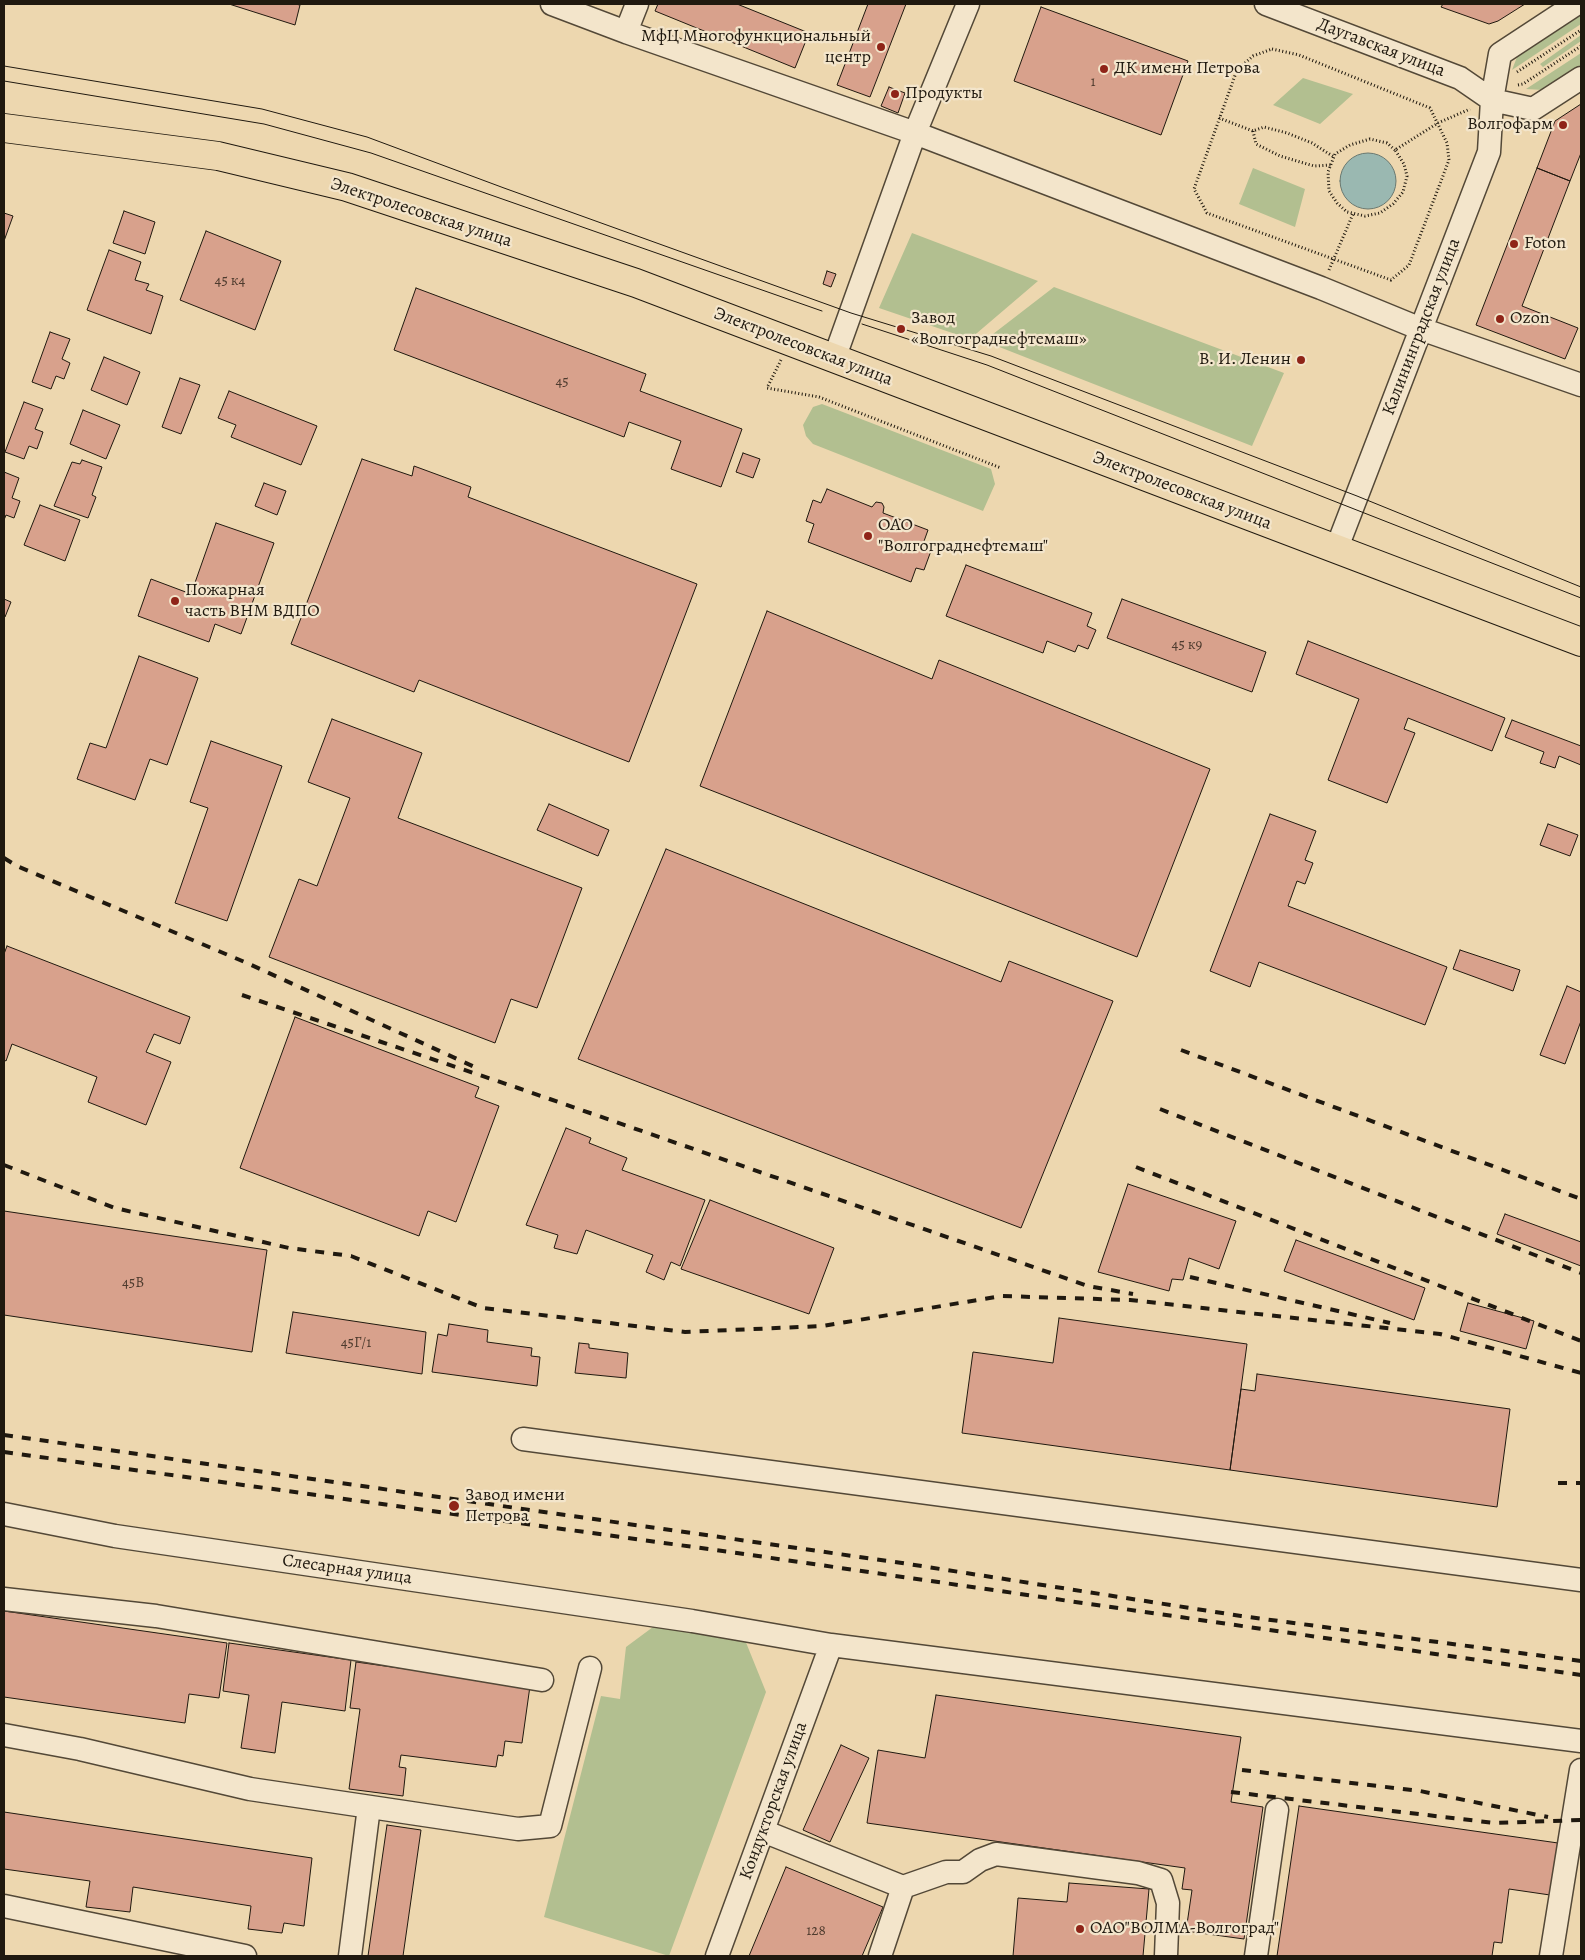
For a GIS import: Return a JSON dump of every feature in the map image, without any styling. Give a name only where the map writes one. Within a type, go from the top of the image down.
[{"type":"main road","name":"Электролесовская улица","points":[[4,128],[218,156],[347,187],[636,283],[1581,642]]},
{"type":"street","points":[[552,4],[626,32],[915,133],[1321,288],[1421,329],[1581,385]]},
{"type":"street","points":[[626,32],[638,4]]},
{"type":"street","points":[[834,359],[915,133],[968,4]]},
{"type":"street","name":"Даугавская улица","points":[[1266,4],[1460,78],[1492,100]]},
{"type":"street","name":"Калининградская улица","points":[[1336,550],[1489,152],[1492,100],[1500,54],[1576,4]]},
{"type":"street","points":[[1492,100],[1533,109],[1581,78]]},
{"type":"street","points":[[522,1439],[1581,1580]]},
{"type":"street","name":"Слесарная улица","points":[[4,1514],[115,1536],[692,1621],[832,1646],[1581,1741]]},
{"type":"street","points":[[4,1599],[156,1616],[542,1680]]},
{"type":"street","name":"Кондукторская улица","points":[[717,1956],[832,1646]]},
{"type":"street","points":[[4,1735],[80,1749],[250,1789],[518,1829],[550,1826],[590,1668]]},
{"type":"street","points":[[1551,1956],[1581,1770]]},
{"type":"street","points":[[350,1956],[369,1807]]},
{"type":"street","points":[[1256,1956],[1277,1810]]},
{"type":"street","points":[[763,1831],[903,1887],[946,1872],[964,1872],[980,1860],[996,1854],[1138,1872],[1161,1880],[1168,1903],[1166,1956]]},
{"type":"street","points":[[880,1956],[903,1887]]},
{"type":"street","points":[[4,1906],[170,1949],[245,1956]]},
{"type":"path","points":[[1514,74],[1581,30]]},
{"type":"path","points":[[1394,150],[1438,123],[1492,100],[1508,86],[1523,84],[1581,46]]},
{"type":"path","points":[[1272,49],[1299,54],[1430,108],[1438,123],[1447,144],[1449,160],[1409,265],[1391,280],[1207,213],[1194,189],[1237,70],[1253,56],[1272,49]]},
{"type":"path","points":[[1219,118],[1253,131],[1264,127],[1287,133],[1312,143],[1334,157]]},
{"type":"path","points":[[1253,131],[1256,144],[1280,156],[1314,166],[1331,164]]},
{"type":"path","points":[[1370,139],[1386,143],[1394,150],[1404,164],[1407,176],[1403,192],[1393,204],[1380,212],[1365,216],[1347,212],[1337,203],[1329,191],[1328,172],[1335,154],[1350,145],[1370,139]]},
{"type":"path","points":[[1321,288],[1353,214]]},
{"type":"path","points":[[790,342],[767,388],[819,396],[1001,468]]},
{"type":"green space","points":[[1581,15],[1581,24],[1512,70],[1517,57]]},
{"type":"green space","points":[[1581,35],[1581,41],[1543,67],[1540,64]]},
{"type":"green space","points":[[1581,53],[1581,65],[1543,90],[1526,89]]},
{"type":"green space","points":[[1303,78],[1353,94],[1320,124],[1273,105]]},
{"type":"green space","points":[[1253,168],[1305,189],[1295,227],[1239,204]]},
{"type":"green space","points":[[912,233],[1038,281],[970,339],[879,308]]},
{"type":"green space","points":[[1054,287],[1284,373],[1252,446],[984,341]]},
{"type":"green space","points":[[822,404],[991,469],[995,484],[983,511],[813,444],[806,436],[803,425],[813,407]]},
{"type":"green space","points":[[653,1627],[745,1640],[766,1692],[669,1956],[544,1917],[601,1696],[620,1699],[626,1647]]},
{"type":"water","points":[[1362,153],[1374,153],[1388,161],[1396,175],[1394,192],[1388,201],[1374,209],[1362,209],[1352,204],[1345,197],[1340,187],[1340,175],[1345,165],[1352,158]]},
{"type":"building","points":[[229,4],[295,4],[300,5],[295,25]]},
{"type":"building","points":[[658,4],[737,4],[809,33],[795,68],[655,11]]},
{"type":"building","points":[[868,4],[906,4],[870,97],[837,85]]},
{"type":"building","points":[[1443,4],[1525,4],[1498,21],[1489,24],[1441,7]]},
{"type":"building","points":[[1041,7],[1188,61],[1161,135],[1014,81]]},
{"type":"building","points":[[889,87],[905,93],[898,113],[881,106]]},
{"type":"building","points":[[1581,104],[1581,153],[1570,181],[1537,168],[1555,121]]},
{"type":"building","points":[[1537,168],[1570,181],[1522,306],[1578,328],[1565,359],[1476,325]]},
{"type":"building","points":[[124,211],[155,222],[145,254],[113,243]]},
{"type":"building","points":[[4,213],[13,216],[4,241]]},
{"type":"building","points":[[206,231],[281,261],[255,330],[180,300]]},
{"type":"building","points":[[109,250],[141,262],[135,280],[149,284],[146,290],[163,296],[151,334],[87,310]]},
{"type":"building","points":[[827,271],[836,274],[831,287],[823,284]]},
{"type":"building","points":[[416,288],[646,374],[640,391],[742,429],[721,487],[671,469],[681,441],[629,422],[624,437],[394,350]]},
{"type":"building","points":[[50,332],[70,339],[62,359],[70,363],[64,379],[56,376],[51,389],[32,382]]},
{"type":"building","points":[[104,357],[140,372],[127,405],[91,390]]},
{"type":"building","points":[[180,378],[200,385],[181,434],[162,427]]},
{"type":"building","points":[[229,391],[317,426],[301,465],[231,437],[236,425],[218,418]]},
{"type":"building","points":[[24,402],[43,409],[35,429],[43,432],[37,449],[29,446],[24,459],[5,452]]},
{"type":"building","points":[[83,410],[120,425],[106,459],[70,444]]},
{"type":"building","points":[[743,453],[760,459],[753,478],[736,472]]},
{"type":"building","points":[[362,459],[412,476],[414,466],[471,487],[468,497],[697,584],[629,762],[419,680],[414,692],[291,644]]},
{"type":"building","points":[[82,460],[102,467],[92,495],[96,497],[88,518],[54,506],[72,462],[80,464]]},
{"type":"building","points":[[4,472],[19,478],[12,498],[20,501],[14,518],[6,515],[4,520]]},
{"type":"building","points":[[264,483],[286,491],[277,515],[255,506]]},
{"type":"building","name":"ОАО \"Волгограднефтемаш\"","points":[[827,489],[872,507],[876,502],[882,503],[884,507],[883,513],[928,530],[923,544],[932,548],[924,570],[916,568],[911,582],[808,542],[814,524],[806,521],[813,500],[821,503]]},
{"type":"building","points":[[40,505],[80,520],[65,561],[24,545]]},
{"type":"building","points":[[216,523],[274,543],[241,634],[215,624],[209,642],[138,616],[151,579],[191,594]]},
{"type":"building","points":[[966,565],[1092,613],[1087,626],[1096,630],[1088,649],[1078,645],[1075,652],[1047,641],[1043,653],[946,616]]},
{"type":"building","points":[[4,599],[11,602],[5,617],[4,616]]},
{"type":"building","points":[[1122,599],[1266,652],[1252,692],[1107,638]]},
{"type":"building","points":[[767,611],[932,679],[939,660],[1210,769],[1137,957],[700,786]]},
{"type":"building","points":[[1308,641],[1505,718],[1492,751],[1408,718],[1404,729],[1415,733],[1387,803],[1328,780],[1359,699],[1296,674]]},
{"type":"building","points":[[139,656],[198,678],[167,765],[150,759],[135,800],[77,779],[90,743],[106,748]]},
{"type":"building","points":[[332,719],[422,753],[398,818],[582,888],[537,1008],[511,999],[495,1043],[269,957],[299,879],[317,886],[350,798],[308,782]]},
{"type":"building","points":[[1512,720],[1581,746],[1581,765],[1559,756],[1555,768],[1540,763],[1544,752],[1505,737]]},
{"type":"building","points":[[211,741],[282,766],[227,921],[175,903],[208,808],[190,802]]},
{"type":"building","points":[[549,804],[609,830],[598,856],[537,830]]},
{"type":"building","points":[[1270,814],[1316,831],[1305,860],[1313,863],[1305,884],[1297,881],[1288,906],[1447,967],[1425,1025],[1259,962],[1250,987],[1210,971]]},
{"type":"building","points":[[1548,824],[1578,835],[1570,856],[1540,845]]},
{"type":"building","points":[[666,849],[1001,982],[1009,961],[1113,1001],[1021,1228],[578,1059]]},
{"type":"building","points":[[7,946],[190,1017],[180,1044],[154,1034],[146,1052],[171,1062],[146,1125],[88,1102],[97,1077],[12,1044],[6,1061],[4,1060],[4,954]]},
{"type":"building","points":[[1460,950],[1520,970],[1513,991],[1453,969]]},
{"type":"building","points":[[1567,986],[1581,992],[1581,1021],[1565,1064],[1540,1055]]},
{"type":"building","points":[[295,1017],[479,1087],[475,1097],[499,1106],[456,1222],[428,1211],[419,1236],[240,1168]]},
{"type":"building","points":[[566,1128],[591,1138],[589,1143],[627,1158],[622,1170],[705,1200],[680,1266],[671,1262],[664,1280],[646,1272],[653,1255],[586,1230],[577,1254],[554,1248],[558,1235],[526,1225]]},
{"type":"building","points":[[1128,1184],[1236,1221],[1219,1269],[1189,1258],[1183,1280],[1172,1279],[1169,1291],[1098,1272]]},
{"type":"building","points":[[710,1200],[834,1248],[809,1314],[681,1269]]},
{"type":"building","points":[[4,1211],[267,1250],[252,1352],[4,1315]]},
{"type":"building","points":[[1505,1214],[1581,1242],[1581,1266],[1497,1234]]},
{"type":"building","points":[[1296,1240],[1425,1288],[1414,1320],[1284,1271]]},
{"type":"building","points":[[1468,1303],[1534,1321],[1526,1349],[1460,1331]]},
{"type":"building","points":[[293,1312],[426,1332],[422,1374],[286,1353]]},
{"type":"building","points":[[1059,1318],[1247,1344],[1230,1470],[962,1433],[973,1352],[1053,1363]]},
{"type":"building","points":[[449,1324],[488,1330],[487,1342],[532,1348],[531,1356],[540,1357],[537,1386],[432,1372],[438,1334],[447,1336]]},
{"type":"building","points":[[579,1343],[589,1344],[589,1348],[628,1353],[626,1378],[575,1373]]},
{"type":"building","points":[[1257,1374],[1510,1409],[1497,1507],[1230,1470],[1241,1389],[1255,1391]]},
{"type":"building","points":[[4,1611],[227,1643],[219,1698],[189,1694],[185,1723],[4,1697]]},
{"type":"building","points":[[229,1643],[351,1660],[345,1711],[282,1702],[275,1753],[241,1748],[249,1695],[223,1691]]},
{"type":"building","points":[[356,1662],[530,1686],[522,1743],[505,1741],[503,1756],[498,1755],[496,1767],[401,1755],[399,1767],[406,1768],[403,1796],[349,1789],[360,1709],[350,1708]]},
{"type":"building","points":[[936,1695],[1241,1737],[1231,1802],[1263,1807],[1244,1939],[1186,1931],[1192,1890],[1182,1889],[1185,1868],[867,1823],[878,1750],[925,1758]]},
{"type":"building","points":[[841,1745],[869,1758],[830,1842],[803,1830]]},
{"type":"building","points":[[1299,1806],[1558,1843],[1550,1895],[1509,1889],[1502,1943],[1494,1942],[1492,1956],[1277,1956]]},
{"type":"building","points":[[4,1812],[312,1858],[304,1926],[284,1923],[282,1933],[248,1929],[251,1906],[133,1887],[130,1912],[86,1907],[90,1881],[4,1869]]},
{"type":"building","points":[[387,1825],[421,1830],[403,1956],[368,1956]]},
{"type":"building","points":[[786,1867],[883,1907],[862,1956],[749,1956]]},
{"type":"building","name":"ОАО\"ВОЛМА-Волгоград\"","points":[[1069,1883],[1149,1889],[1143,1956],[1013,1956],[1018,1898],[1067,1902]]},
{"type":"tram line","points":[[4,66],[262,109],[367,137],[851,313],[991,356],[1357,496],[1581,587]]},
{"type":"tram line","points":[[4,81],[264,124],[371,153],[822,311]]},
{"type":"tram line","points":[[862,324],[987,365],[1581,598]]},
{"type":"railway","points":[[4,858],[17,866],[247,963],[479,1069]]},
{"type":"railway","points":[[242,995],[518,1088],[1088,1286],[1133,1294]]},
{"type":"railway","points":[[1181,1050],[1581,1199]]},
{"type":"railway","points":[[1160,1109],[1581,1273]]},
{"type":"railway","points":[[4,1165],[115,1208],[289,1248],[351,1256],[483,1308],[685,1332],[823,1326],[1001,1296],[1130,1300],[1440,1334],[1581,1373]]},
{"type":"railway","points":[[1136,1167],[1581,1341]]},
{"type":"railway","points":[[1190,1277],[1390,1323]]},
{"type":"railway","points":[[4,1435],[902,1563],[1241,1616],[1581,1661]]},
{"type":"railway","points":[[4,1452],[737,1553],[1581,1675]]},
{"type":"railway","points":[[1558,1483],[1581,1483]]},
{"type":"railway","points":[[1242,1770],[1420,1791],[1548,1817]]},
{"type":"railway","points":[[1231,1792],[1495,1823],[1581,1820]]},
{"type":"place","name":"МфЦ Многофункциональный центр","points":[[881,47]]},
{"type":"place","name":"ДК имени Петрова","points":[[1104,69]]},
{"type":"place","name":"Продукты","points":[[895,94]]},
{"type":"place","name":"Волгофарм","points":[[1563,125]]},
{"type":"place","name":"Foton","points":[[1514,244]]},
{"type":"place","name":"Ozon","points":[[1500,319]]},
{"type":"place","name":"Завод «Волгограднефтемаш»","points":[[901,329]]},
{"type":"place","name":"В. И. Ленин","points":[[1301,360]]},
{"type":"place","name":"ОАО \"Волгограднефтемаш\"","points":[[868,536]]},
{"type":"place","name":"Пожарная часть ВНМ ВДПО","points":[[175,601]]},
{"type":"place","name":"Завод имени Петрова","points":[[454,1506]]},
{"type":"place","name":"ОАО\"ВОЛМА-Волгоград\"","points":[[1080,1929]]}]
